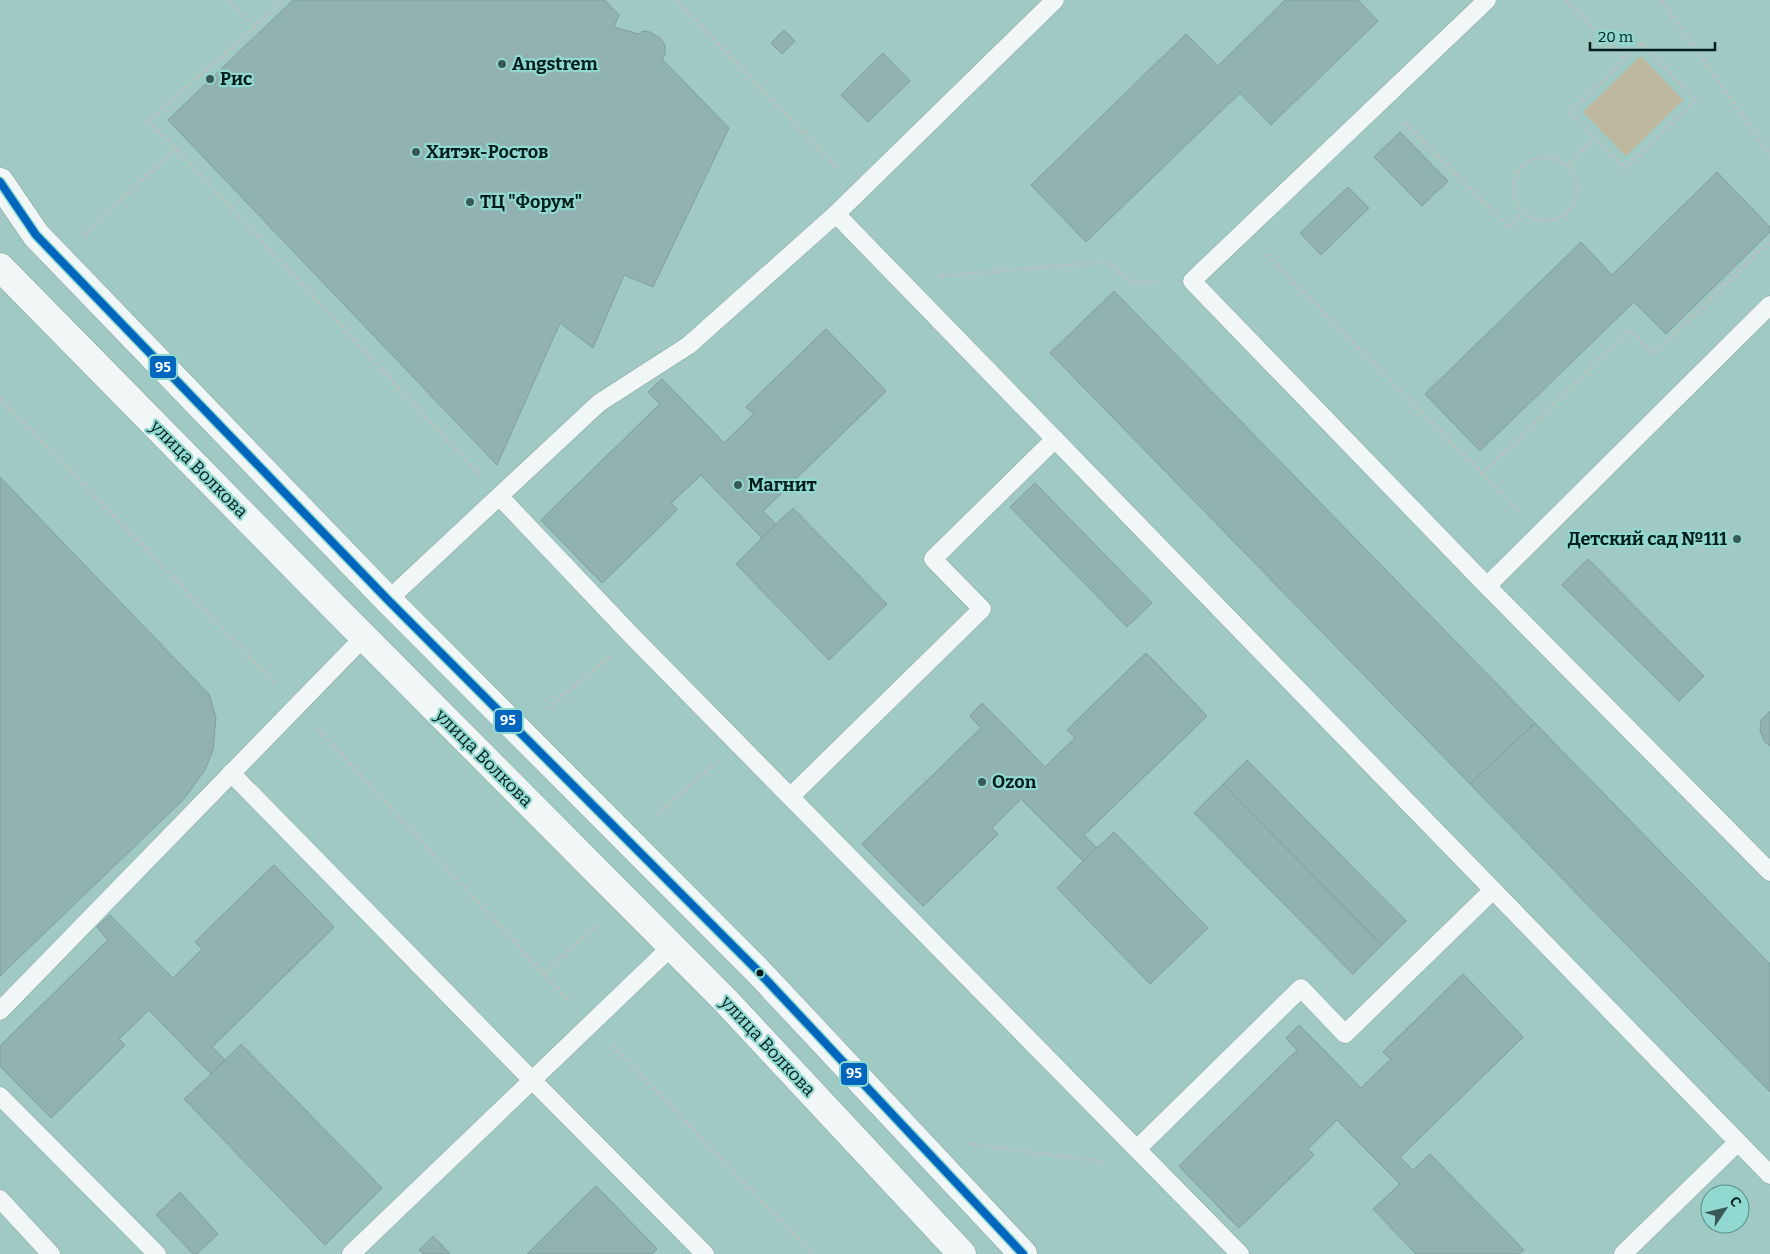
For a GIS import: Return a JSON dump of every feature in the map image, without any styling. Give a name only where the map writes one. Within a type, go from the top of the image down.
[{"type":"main road","points":[[0,182],[36,235],[388,600],[756,970],[1022,1254]]},
{"type":"main road","name":"улица Волкова","points":[[0,267],[725,1000],[962,1254]]},
{"type":"lane","points":[[388,600],[599,403],[689,345],[836,214],[1055,0]]},
{"type":"lane","points":[[1487,0],[1192,281],[1488,586],[1770,872]]},
{"type":"lane","points":[[836,214],[1770,1175]]},
{"type":"lane","points":[[1488,586],[1769,308]]},
{"type":"lane","points":[[791,796],[982,609],[933,558],[1055,439]]},
{"type":"lane","points":[[500,497],[633,637],[1240,1254]]},
{"type":"lane","points":[[0,1011],[364,637]]},
{"type":"lane","points":[[231,773],[705,1254]]},
{"type":"lane","points":[[1137,1149],[1301,988],[1345,1034],[1493,890]]},
{"type":"lane","points":[[351,1254],[671,947]]},
{"type":"lane","points":[[0,1096],[157,1254]]},
{"type":"lane","points":[[1624,1254],[1738,1142]]},
{"type":"lane","points":[[0,1199],[51,1254]]},
{"type":"path","points":[[228,0],[255,26]]},
{"type":"path","points":[[282,0],[148,121],[500,497]]},
{"type":"path","points":[[676,0],[860,191]]},
{"type":"path","points":[[1565,0],[1624,60]]},
{"type":"path","points":[[1662,0],[1770,155]]},
{"type":"path","points":[[1641,43],[1696,100],[1625,169],[1594,138],[1570,112],[1641,43]]},
{"type":"path","points":[[1383,100],[1509,228],[1524,212]]},
{"type":"path","points":[[1567,166],[1594,138]]},
{"type":"path","points":[[78,240],[176,149]]},
{"type":"path","points":[[1541,157],[1555,158],[1567,166],[1575,178],[1577,192],[1573,205],[1563,216],[1550,221],[1536,220],[1524,212],[1515,200],[1513,186],[1517,173],[1527,162],[1541,157]]},
{"type":"path","points":[[1244,232],[1540,533]]},
{"type":"path","points":[[1482,474],[1630,330],[1654,354],[1770,241]]},
{"type":"path","points":[[900,280],[1106,262],[1132,282],[1192,281]]},
{"type":"path","points":[[543,712],[633,637]]},
{"type":"path","points":[[654,818],[738,743]]},
{"type":"path","points":[[623,899],[543,974],[813,1254]]},
{"type":"path","points":[[965,1144],[1157,1168]]},
{"type":"shaded area","points":[[1641,56],[1683,100],[1626,156],[1583,112]]},
{"type":"building","name":"ТЦ \"Форум\"","points":[[293,0],[605,0],[619,15],[614,27],[638,34],[643,31],[650,32],[660,38],[665,45],[665,54],[662,59],[729,128],[653,287],[624,275],[593,348],[560,323],[497,465],[168,120]]},
{"type":"building","points":[[1285,0],[1358,0],[1378,21],[1271,125],[1240,93],[1086,242],[1031,185],[1186,34],[1218,66]]},
{"type":"building","points":[[784,30],[795,41],[782,54],[771,43]]},
{"type":"building","points":[[883,53],[910,81],[868,122],[841,95]]},
{"type":"building","points":[[1400,132],[1448,181],[1422,206],[1374,157]]},
{"type":"building","points":[[1717,172],[1770,227],[1770,232],[1666,334],[1634,302],[1480,451],[1425,394],[1581,242],[1612,275]]},
{"type":"building","points":[[1348,187],[1369,208],[1321,255],[1300,233]]},
{"type":"building","points":[[1114,291],[1535,723],[1470,784],[1050,353]]},
{"type":"building","points":[[826,329],[886,391],[763,511],[776,524],[793,508],[887,604],[829,660],[736,564],[762,538],[701,475],[671,503],[677,510],[602,583],[541,520],[660,404],[648,392],[662,379],[724,443],[754,414],[746,407]]},
{"type":"building","points":[[826,329],[886,391],[763,511],[776,524],[762,538],[701,475],[671,503],[677,510],[602,583],[541,520],[660,404],[648,392],[662,379],[724,443],[754,414],[746,407]]},
{"type":"building","points":[[0,477],[209,694],[216,718],[213,750],[205,770],[184,799],[0,976]]},
{"type":"building","points":[[1035,483],[1152,603],[1127,627],[1010,507]]},
{"type":"building","points":[[1588,559],[1704,676],[1679,701],[1562,585]]},
{"type":"building","points":[[1146,653],[1207,716],[1084,835],[1097,848],[1114,832],[1208,928],[1150,984],[1057,888],[1083,861],[1021,799],[992,828],[998,834],[923,906],[862,844],[981,728],[970,716],[982,703],[1045,767],[1075,738],[1067,730]]},
{"type":"building","points":[[1146,653],[1207,716],[1084,835],[1097,848],[1083,861],[1021,799],[992,828],[998,834],[923,906],[862,844],[981,728],[970,716],[982,703],[1045,767],[1075,738],[1067,730]]},
{"type":"building","points":[[1770,711],[1770,746],[1764,741],[1760,730],[1761,720]]},
{"type":"building","points":[[1535,723],[1770,964],[1770,1092],[1470,784]]},
{"type":"building","points":[[1247,760],[1406,921],[1382,945],[1223,784]]},
{"type":"building","points":[[1223,784],[1382,945],[1353,974],[1194,813]]},
{"type":"building","points":[[274,865],[334,927],[212,1047],[225,1060],[241,1044],[382,1188],[325,1245],[184,1099],[211,1074],[149,1010],[119,1039],[125,1045],[51,1118],[0,1066],[0,1046],[108,940],[97,927],[110,915],[173,978],[202,949],[195,942]]},
{"type":"building","points":[[274,865],[334,927],[212,1047],[225,1060],[211,1074],[149,1010],[119,1039],[125,1045],[51,1118],[0,1066],[0,1046],[108,940],[97,927],[110,915],[173,978],[202,949],[195,942]]},
{"type":"building","points":[[1463,974],[1523,1037],[1400,1157],[1413,1170],[1400,1184],[1337,1120],[1308,1149],[1314,1155],[1239,1228],[1179,1166],[1297,1050],[1286,1038],[1299,1025],[1361,1088],[1391,1059],[1383,1052]]},
{"type":"building","points":[[1463,974],[1523,1037],[1400,1157],[1413,1170],[1430,1154],[1524,1250],[1519,1254],[1416,1254],[1373,1209],[1400,1184],[1337,1120],[1308,1149],[1314,1155],[1239,1228],[1179,1166],[1297,1050],[1286,1038],[1299,1025],[1361,1088],[1391,1059],[1383,1052]]},
{"type":"building","points":[[596,1186],[657,1249],[652,1254],[527,1254]]},
{"type":"building","points":[[596,1186],[657,1249],[652,1254],[527,1254]]},
{"type":"building","points":[[180,1192],[218,1234],[197,1254],[193,1254],[156,1215]]},
{"type":"building","points":[[433,1236],[450,1254],[424,1254],[419,1250]]},
{"type":"building","points":[[433,1236],[450,1254],[424,1254],[419,1250]]},
{"type":"transit line","name":"95","points":[[0,182],[36,235],[388,600],[756,969],[1023,1254]]},
{"type":"place","name":"Angstrem","points":[[502,64]]},
{"type":"place","name":"Рис","points":[[210,79]]},
{"type":"place","name":"Хитэк-Ростов","points":[[416,152]]},
{"type":"place","name":"ТЦ \"Форум\"","points":[[470,202]]},
{"type":"place","name":"Магнит","points":[[738,485]]},
{"type":"place","name":"Детский сад №111","points":[[1737,539]]},
{"type":"place","name":"Ozon","points":[[982,782]]}]
